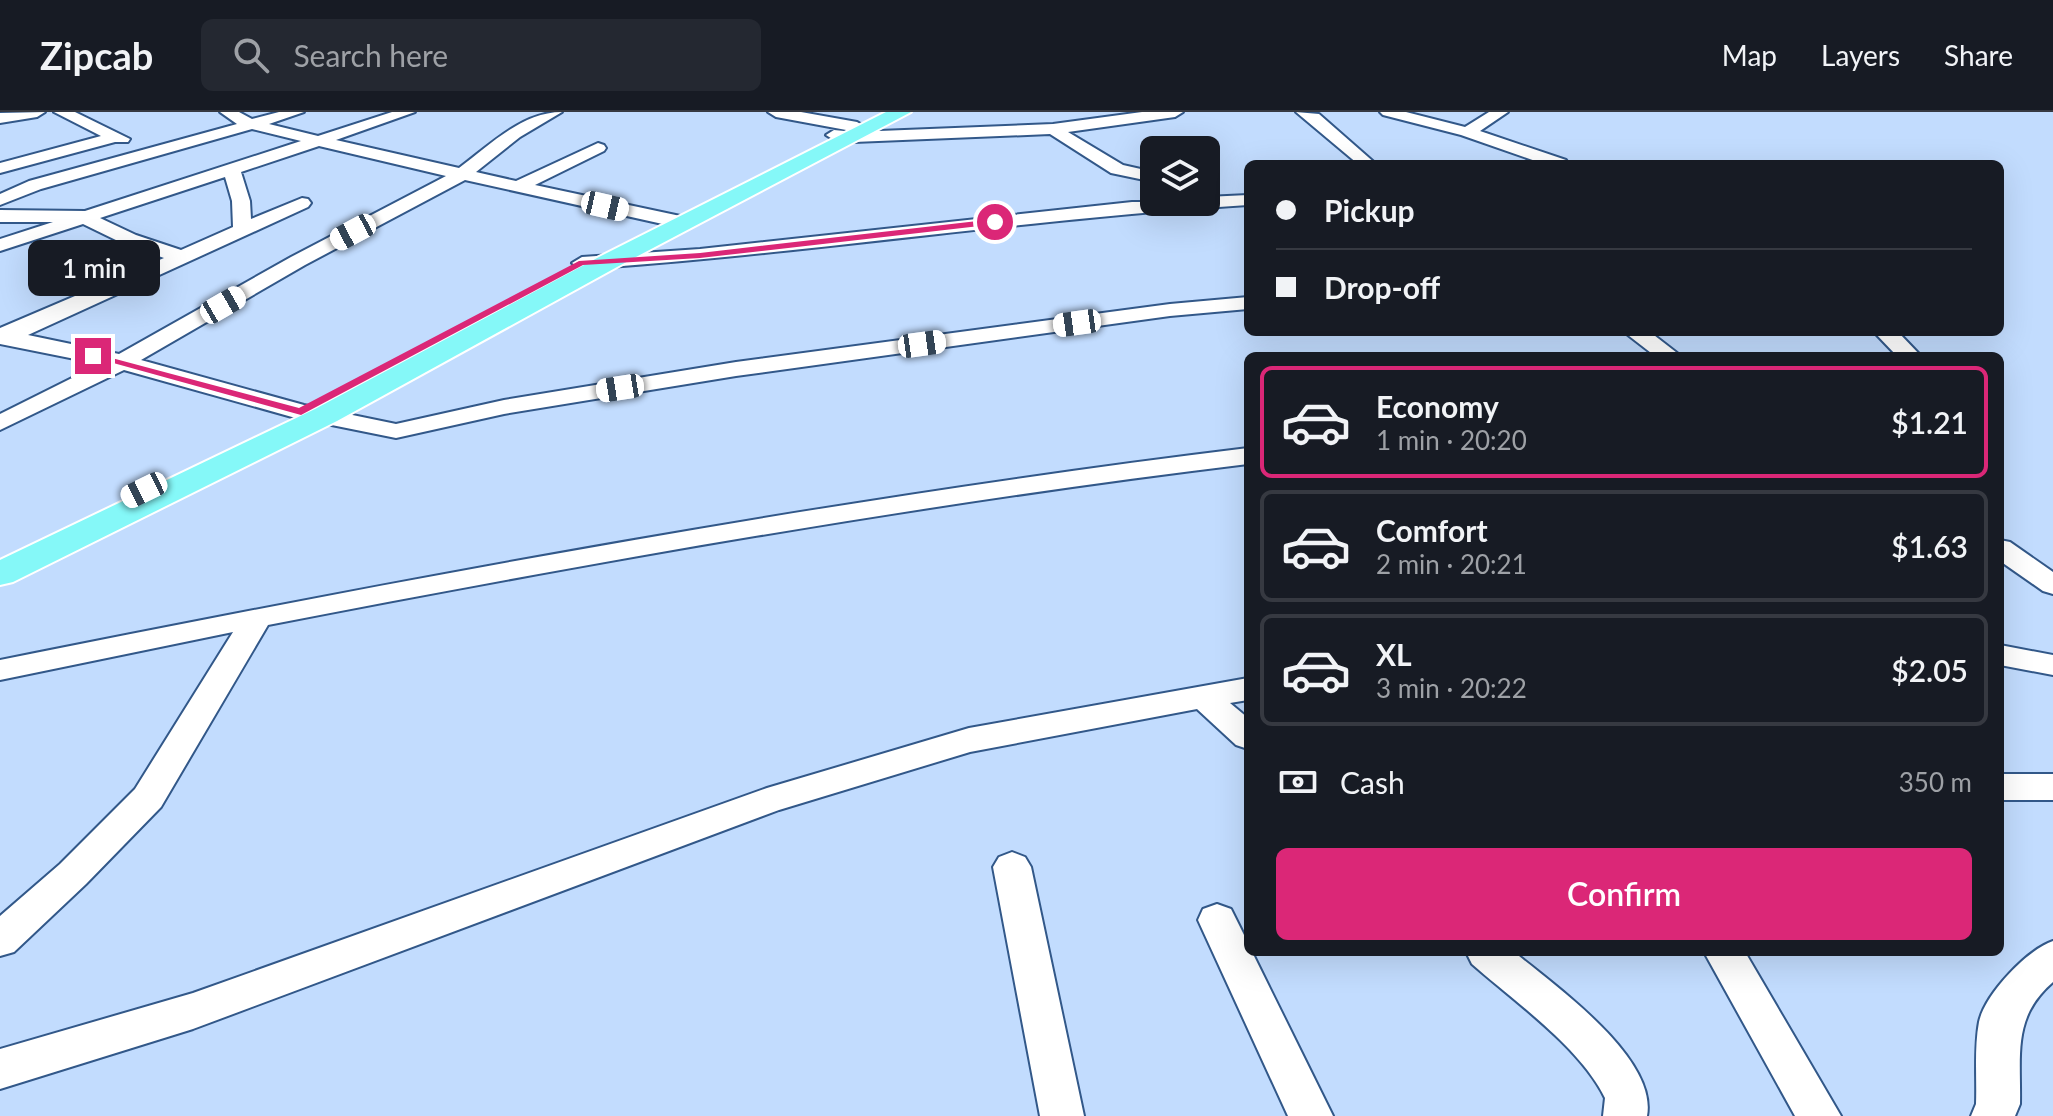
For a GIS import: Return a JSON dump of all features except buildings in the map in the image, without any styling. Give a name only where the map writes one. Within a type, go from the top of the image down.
[{"type":"main road","points":[[0,574],[313,413],[674,221],[857,128],[901,112]]},
{"type":"main road","points":[[0,559],[313,413]]},
{"type":"street","points":[[0,118],[37,112]]},
{"type":"street","points":[[62,112],[154,152]]},
{"type":"street","points":[[228,112],[249,124],[322,142],[674,221]]},
{"type":"street","points":[[0,200],[25,188],[296,112]]},
{"type":"street","points":[[0,245],[81,216],[232,171],[407,112]]},
{"type":"street","points":[[0,423],[122,362],[298,261],[463,174],[504,141],[554,112]]},
{"type":"street","points":[[776,112],[857,128],[1053,129],[1175,112]]},
{"type":"street","points":[[1304,112],[1363,160]]},
{"type":"street","points":[[1388,112],[1467,132],[1548,160]]},
{"type":"street","points":[[1467,132],[1500,112]]},
{"type":"street","points":[[57,133],[87,125]]},
{"type":"street","points":[[1053,129],[1117,169],[1140,174]]},
{"type":"street","points":[[0,168],[115,137]]},
{"type":"street","points":[[517,187],[598,148]]},
{"type":"street","points":[[232,171],[241,201],[242,228]]},
{"type":"street","points":[[595,262],[700,255],[1132,207],[1244,200]]},
{"type":"street","points":[[2,337],[302,203]]},
{"type":"street","points":[[0,216],[81,216],[129,239],[181,257]]},
{"type":"street","points":[[2,337],[122,362],[383,430],[413,430],[504,407],[736,369],[1170,310],[1244,303]]},
{"type":"street","points":[[1641,336],[1664,352]]},
{"type":"street","points":[[1889,336],[1906,352]]},
{"type":"street","points":[[0,670],[257,618],[811,519],[1010,487],[1244,457]]},
{"type":"street","points":[[2004,551],[2053,585]]},
{"type":"street","points":[[0,940],[73,874],[148,798],[257,618]]},
{"type":"street","points":[[2004,656],[2053,665]]},
{"type":"street","points":[[0,1069],[193,1011],[767,801],[969,740],[1244,690]]},
{"type":"street","points":[[1204,698],[1244,733]]},
{"type":"street","points":[[2004,787],[2053,787]]},
{"type":"street","points":[[1012,867],[1062,1116]]},
{"type":"street","points":[[1217,920],[1311,1116]]},
{"type":"street","points":[[1490,956],[1597,1051],[1617,1077],[1627,1097],[1625,1116]]},
{"type":"street","points":[[1726,956],[1819,1116]]},
{"type":"street","points":[[1993,1116],[1998,1104],[2000,1021],[2029,978],[2053,958]]},
{"type":"route","points":[[93,356],[301,412],[582,263],[700,255],[995,222]]}]
